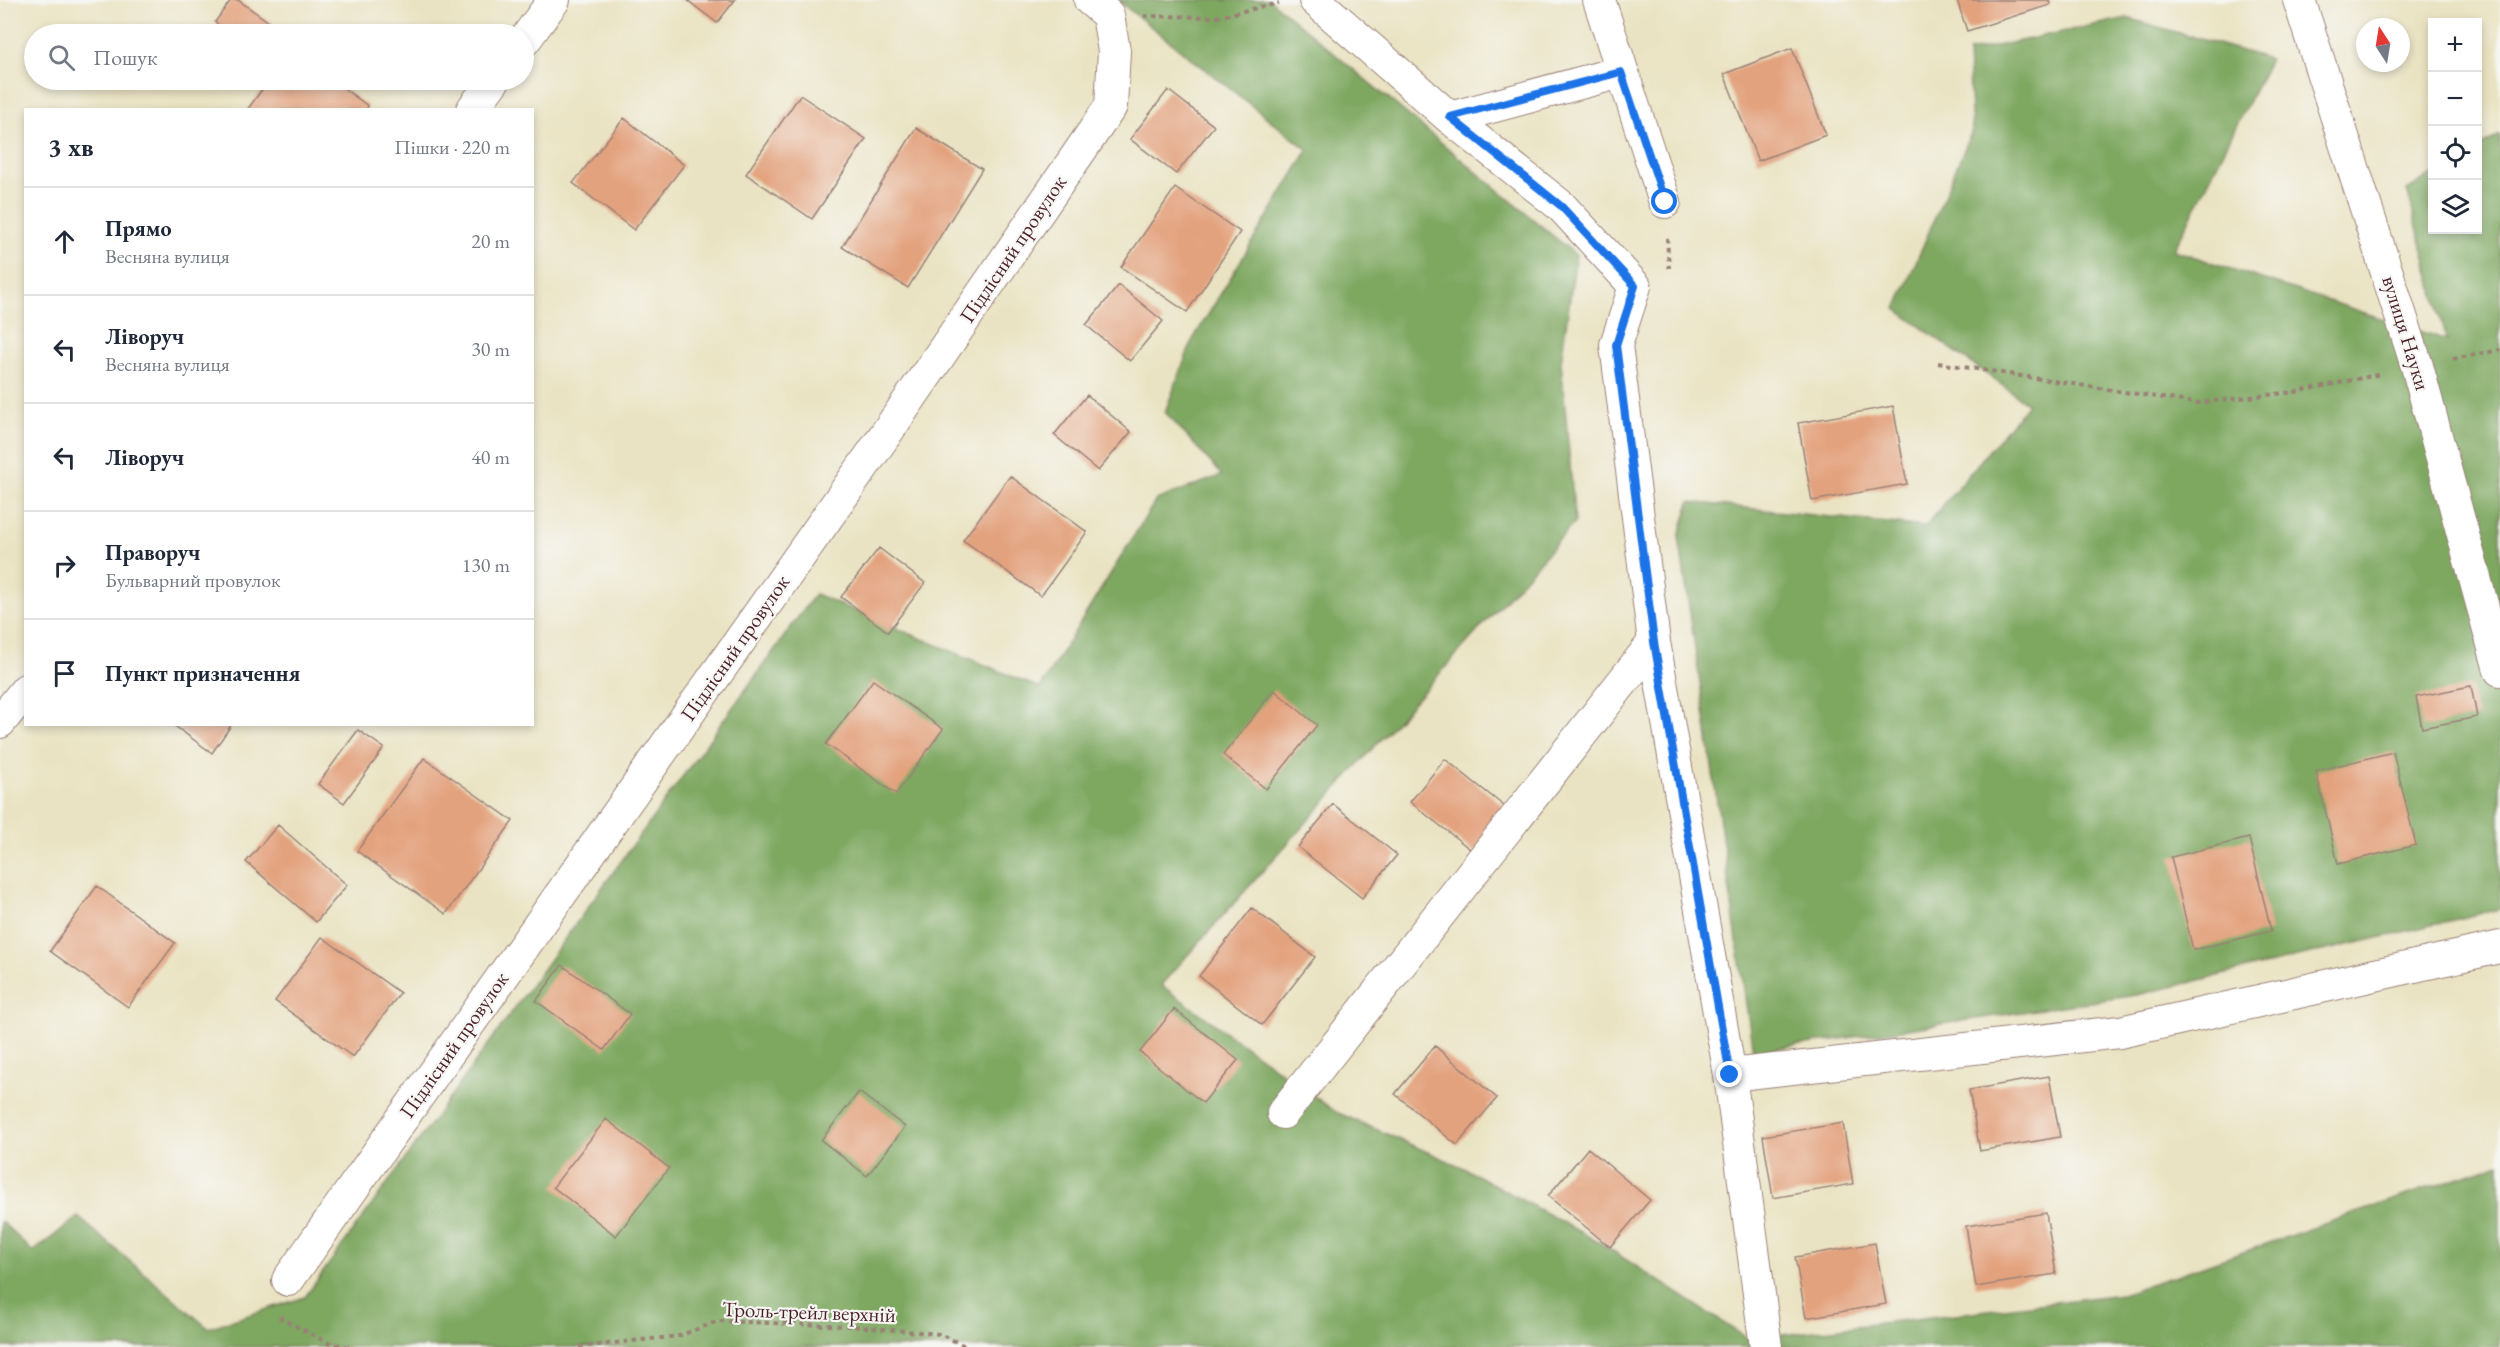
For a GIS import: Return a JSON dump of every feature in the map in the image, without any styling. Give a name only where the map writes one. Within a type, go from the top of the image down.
[{"type":"street","points":[[534,27],[554,0]]},
{"type":"street","points":[[1315,0],[1450,117],[1561,206],[1635,286],[1616,345],[1654,642],[1730,1075],[1766,1347]]},
{"type":"street","points":[[1599,0],[1665,202]]},
{"type":"street","name":"вулиця Науки","points":[[2300,0],[2417,366],[2500,670]]},
{"type":"street","name":"Підлісний провулок","points":[[288,1280],[874,451],[1111,106],[1114,51],[1099,7]]},
{"type":"street","points":[[1450,117],[1621,72]]},
{"type":"street","points":[[473,108],[487,90]]},
{"type":"street","points":[[1283,1113],[1654,642]]},
{"type":"street","points":[[0,722],[24,692]]},
{"type":"street","points":[[1730,1075],[2120,1032],[2500,947]]},
{"type":"path","points":[[1099,7],[1217,17],[1284,2]]},
{"type":"path","points":[[1938,363],[2194,403],[2295,392],[2500,350]]},
{"type":"path","points":[[288,1280],[279,1317],[328,1342],[349,1347]]},
{"type":"path","name":"Троль-трейл верхній","points":[[579,1347],[679,1336],[718,1322],[851,1326],[940,1334],[967,1347]]},
{"type":"green space","points":[[1117,0],[1270,0],[1576,255],[1561,361],[1575,522],[1161,985],[1336,1112],[1462,1167],[1602,1244],[1748,1339],[2122,1294],[2500,1163],[2500,1347],[0,1347],[0,1222],[33,1252],[78,1217],[208,1328],[305,1297],[815,594],[1040,688],[1156,500],[1222,475],[1165,412],[1192,341],[1308,150]]},
{"type":"green space","points":[[2127,18],[2270,59],[2174,250],[2447,340],[2407,190],[2428,177],[2428,234],[2482,234],[2482,145],[2500,135],[2500,909],[2137,995],[1753,1052],[1679,537],[1690,502],[1925,527],[2028,404],[1896,309],[1972,131],[1968,52]]},
{"type":"building","points":[[231,0],[238,0],[272,24],[218,24],[215,22]]},
{"type":"building","points":[[687,0],[735,0],[717,23]]},
{"type":"building","points":[[1957,0],[2049,0],[2050,5],[1967,31]]},
{"type":"building","points":[[1792,48],[1826,135],[1758,161],[1724,74]]},
{"type":"building","points":[[262,90],[346,90],[368,106],[367,108],[248,108]]},
{"type":"building","points":[[1168,90],[1214,126],[1176,174],[1130,139]]},
{"type":"building","points":[[800,95],[866,139],[812,219],[746,174]]},
{"type":"building","points":[[624,118],[684,165],[634,230],[573,183]]},
{"type":"building","points":[[916,128],[982,169],[908,288],[842,247]]},
{"type":"building","points":[[1175,188],[1240,232],[1187,312],[1121,267]]},
{"type":"building","points":[[1119,285],[1163,321],[1130,361],[1086,325]]},
{"type":"building","points":[[1087,395],[1131,432],[1098,471],[1054,435]]},
{"type":"building","points":[[1893,406],[1907,484],[1812,501],[1798,423]]},
{"type":"building","points":[[1010,476],[1087,532],[1041,596],[963,540]]},
{"type":"building","points":[[879,548],[925,583],[888,632],[841,597]]},
{"type":"building","points":[[873,680],[943,729],[896,794],[826,744]]},
{"type":"building","points":[[2471,686],[2477,717],[2422,728],[2416,697]]},
{"type":"building","points":[[1274,690],[1317,725],[1266,789],[1223,755]]},
{"type":"building","points":[[175,726],[231,726],[212,753]]},
{"type":"building","points":[[358,730],[384,748],[344,803],[318,784]]},
{"type":"building","points":[[2393,752],[2416,845],[2338,864],[2316,771]]},
{"type":"building","points":[[424,758],[513,821],[446,914],[357,851]]},
{"type":"building","points":[[1445,759],[1509,810],[1475,853],[1410,802]]},
{"type":"building","points":[[1333,804],[1397,855],[1362,898],[1298,847]]},
{"type":"building","points":[[278,825],[347,885],[316,922],[246,862]]},
{"type":"building","points":[[2249,838],[2271,931],[2193,950],[2171,857]]},
{"type":"building","points":[[97,886],[175,943],[128,1007],[50,951]]},
{"type":"building","points":[[1252,908],[1315,957],[1262,1025],[1199,976]]},
{"type":"building","points":[[322,937],[400,993],[353,1057],[275,1001]]},
{"type":"building","points":[[562,965],[630,1014],[604,1050],[536,1001]]},
{"type":"building","points":[[1174,1009],[1238,1060],[1203,1103],[1140,1052]]},
{"type":"building","points":[[1435,1046],[1497,1098],[1457,1145],[1395,1094]]},
{"type":"building","points":[[2049,1076],[2060,1137],[1980,1151],[1969,1090]]},
{"type":"building","points":[[859,1092],[905,1127],[867,1176],[821,1140]]},
{"type":"building","points":[[606,1119],[669,1168],[616,1236],[553,1187]]},
{"type":"building","points":[[1843,1123],[1853,1184],[1773,1198],[1763,1136]]},
{"type":"building","points":[[1588,1148],[1650,1200],[1610,1247],[1548,1196]]},
{"type":"building","points":[[2046,1213],[2056,1274],[1976,1287],[1966,1226]]},
{"type":"building","points":[[1875,1243],[1886,1304],[1806,1318],[1795,1257]]},
{"type":"route","points":[[1665,202],[1621,72],[1450,117],[1561,206],[1635,286],[1616,345],[1654,642],[1730,1075]]}]
